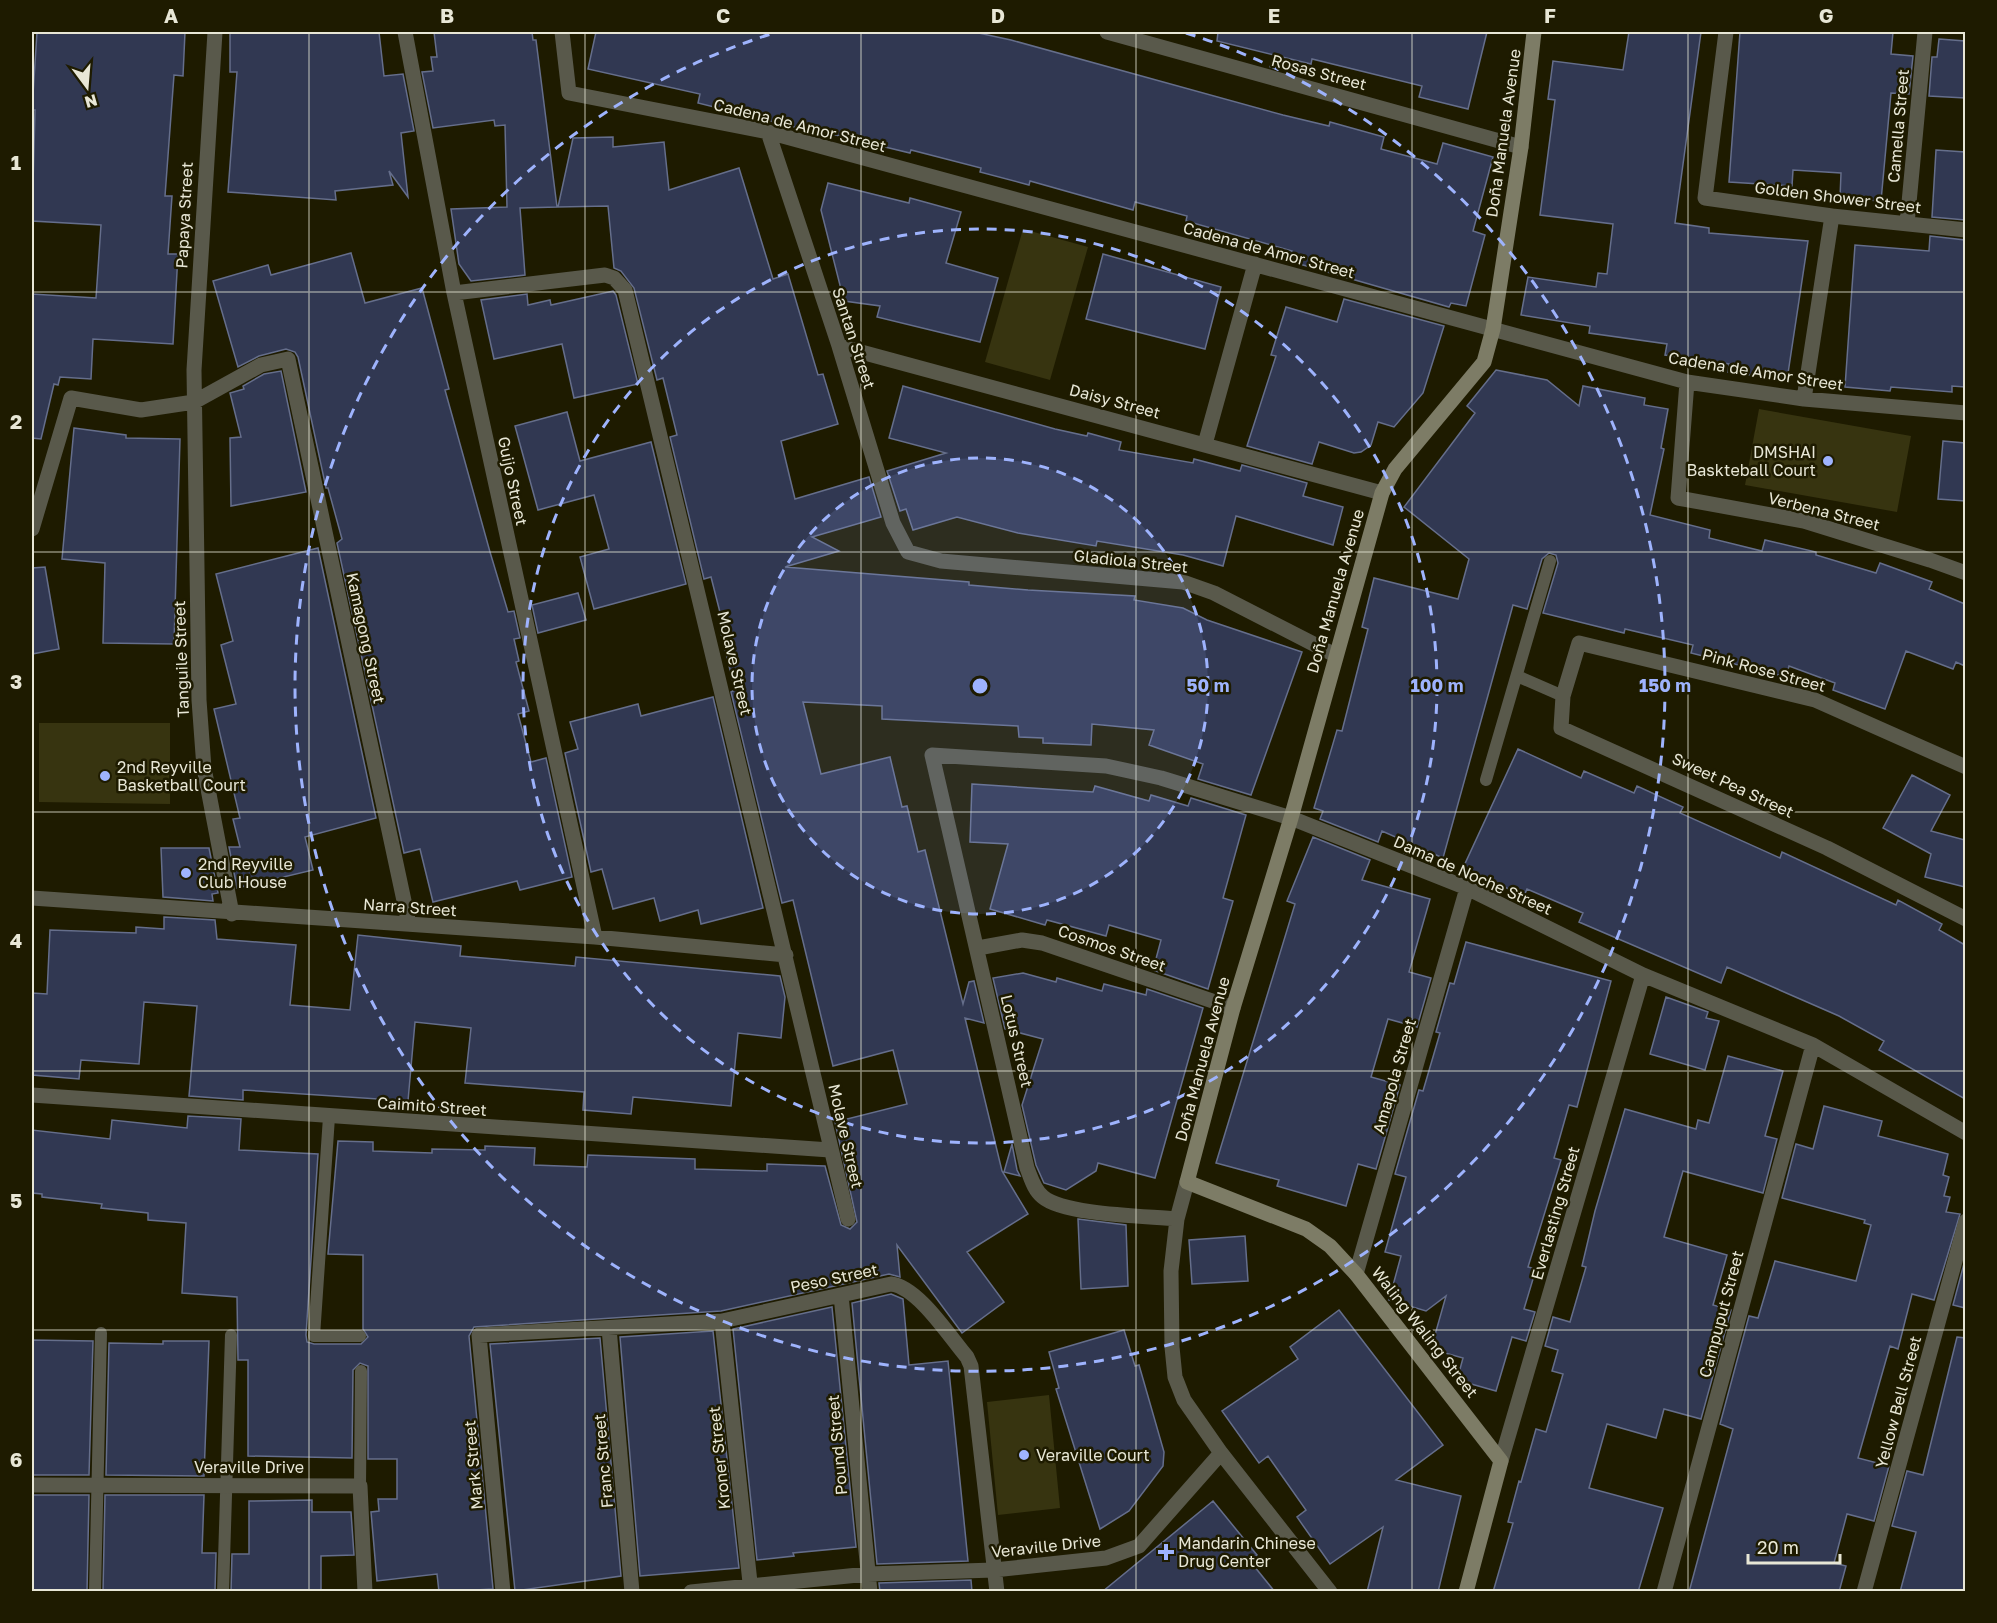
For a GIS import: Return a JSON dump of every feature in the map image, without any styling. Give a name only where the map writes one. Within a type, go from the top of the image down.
[{"type":"street","name":"Papaya Street","points":[[194,402],[204,172],[215,32]]},
{"type":"street","name":"Guijo Street","points":[[405,32],[453,293],[595,937]]},
{"type":"street","name":"Cadena de Amor Street","points":[[562,32],[569,93],[768,132],[1687,382],[1804,399],[1965,414]]},
{"type":"street","name":"Rosas Street","points":[[1107,32],[1521,147]]},
{"type":"street","name":"Doña Manuela Avenue","points":[[1187,1182],[1233,1008],[1291,818],[1382,494],[1395,469],[1484,362],[1493,329],[1521,147],[1534,32]]},
{"type":"street","name":"Golden Shower Street","points":[[1726,32],[1706,198],[1832,216],[1965,230]]},
{"type":"street","name":"Camella Street","points":[[1907,224],[1925,32]]},
{"type":"street","name":"Santan Street","points":[[768,132],[839,346],[893,523],[908,552]]},
{"type":"street","points":[[1804,399],[1832,216]]},
{"type":"street","points":[[1205,444],[1255,264]]},
{"type":"street","name":"Molave Street","points":[[453,293],[604,275],[614,278],[625,290],[848,1219]]},
{"type":"street","name":"Daisy Street","points":[[839,346],[1382,494]]},
{"type":"street","name":"Kamagong Street","points":[[194,402],[261,365],[288,359],[409,924]]},
{"type":"street","name":"Verbena Street","points":[[1687,382],[1678,498],[1804,521],[1965,573]]},
{"type":"street","points":[[32,529],[71,398],[141,410],[194,402]]},
{"type":"street","name":"Tanguile Street","points":[[194,402],[199,700],[204,768],[232,914]]},
{"type":"street","name":"Gladiola Street","points":[[908,552],[941,561],[1183,582],[1214,593],[1335,655]]},
{"type":"street","name":"Sweet Pea Street","points":[[1579,643],[1563,696],[1561,728],[1827,848],[1965,919]]},
{"type":"street","name":"Pink Rose Street","points":[[1579,643],[1815,700],[1965,767]]},
{"type":"street","name":"Dama de Noche Street","points":[[932,755],[1106,766],[1161,778],[1291,818],[1467,888],[1643,975],[1813,1045],[1965,1134]]},
{"type":"street","name":"Lotus Street","points":[[932,755],[1027,1168],[1036,1189],[1050,1201],[1074,1209],[1177,1219]]},
{"type":"street","name":"Amapola Street","points":[[1356,1274],[1467,888]]},
{"type":"street","name":"Narra Street","points":[[32,898],[232,914],[595,937],[786,955]]},
{"type":"street","name":"Cosmos Street","points":[[978,948],[1022,940],[1042,943],[1233,1008]]},
{"type":"street","name":"Everlasting Street","points":[[1501,1461],[1643,975]]},
{"type":"street","name":"Campuput Street","points":[[1664,1592],[1813,1045]]},
{"type":"street","name":"Caimito Street","points":[[32,1095],[830,1150]]},
{"type":"street","points":[[1187,1182],[1177,1219],[1171,1271],[1172,1347],[1175,1377],[1184,1400],[1221,1453],[1330,1592]]},
{"type":"street","name":"Waling Waling Street","points":[[1187,1182],[1306,1228],[1330,1246],[1356,1274],[1501,1461]]},
{"type":"street","name":"Yellow Bell Street","points":[[1864,1592],[1965,1221]]},
{"type":"street","name":"Peso Street","points":[[479,1335],[723,1321],[879,1286],[900,1285],[914,1295],[967,1358],[973,1377],[997,1592]]},
{"type":"street","name":"Pound Street","points":[[841,1295],[870,1592]]},
{"type":"street","name":"Kroner Street","points":[[723,1321],[750,1588]]},
{"type":"street","name":"Franc Street","points":[[609,1328],[632,1592]]},
{"type":"street","name":"Mark Street","points":[[479,1335],[503,1592]]},
{"type":"street","name":"Veraville Drive","points":[[691,1592],[750,1588],[868,1574],[994,1570],[1106,1558],[1139,1546],[1221,1453]]},
{"type":"street","points":[[1466,1592],[1501,1461]]},
{"type":"street","name":"Veraville Drive","points":[[32,1485],[360,1486]]},
{"type":"street","points":[[360,1486],[365,1592]]},
{"type":"lane","points":[[1486,780],[1550,561]]},
{"type":"lane","points":[[1517,676],[1563,696]]},
{"type":"lane","points":[[329,1117],[314,1336],[360,1336]]},
{"type":"lane","points":[[95,1592],[101,1333]]},
{"type":"lane","points":[[223,1592],[231,1335]]},
{"type":"lane","points":[[360,1486],[362,1371]]},
{"type":"shaded area","points":[[1023,229],[1088,247],[1050,380],[985,362]]},
{"type":"shaded area","name":"DMSHAI Baskteball Court","points":[[1759,409],[1911,436],[1897,512],[1745,485]]},
{"type":"shaded area","name":"2nd Reyville Basketball Court","points":[[39,723],[170,723],[170,804],[39,802]]},
{"type":"shaded area","name":"Veraville Court","points":[[1049,1395],[1060,1508],[998,1515],[987,1402]]},
{"type":"building","points":[[37,32],[185,32],[183,76],[174,75],[165,196],[172,196],[168,254],[178,254],[173,344],[93,339],[91,379],[60,377],[58,385],[54,384],[41,439],[32,438],[32,294],[96,298],[101,225],[32,221],[35,110],[32,110]]},
{"type":"building","points":[[230,32],[379,32],[384,76],[403,74],[414,131],[401,133],[408,197],[389,171],[393,185],[335,191],[336,200],[228,192],[237,72],[230,72]]},
{"type":"building","points":[[434,32],[532,32],[533,40],[536,40],[557,207],[520,208],[525,275],[471,281],[459,264],[451,209],[507,207],[505,125],[495,126],[494,120],[433,128],[422,72],[433,71],[431,57],[437,57]]},
{"type":"building","points":[[596,32],[974,32],[1011,40],[1283,115],[1329,126],[1330,122],[1384,137],[1381,149],[1437,164],[1443,143],[1493,157],[1473,231],[1485,235],[1466,306],[1451,303],[1449,307],[1289,261],[1292,251],[1186,221],[1187,216],[1135,202],[1133,210],[1030,181],[1029,185],[980,172],[981,168],[911,150],[910,153],[698,103],[700,94],[588,69]]},
{"type":"building","points":[[1218,32],[1487,32],[1468,109],[1419,97],[1422,86],[1312,59],[1311,64],[1217,41]]},
{"type":"building","points":[[1629,32],[1701,32],[1675,223],[1709,228],[1709,233],[1808,241],[1787,380],[1728,372],[1729,364],[1665,355],[1667,344],[1589,333],[1590,326],[1521,315],[1528,277],[1596,287],[1598,273],[1607,274],[1613,224],[1540,215],[1555,100],[1548,99],[1553,61],[1623,70]]},
{"type":"building","points":[[1740,32],[1893,32],[1891,54],[1913,56],[1909,94],[1891,93],[1881,201],[1840,198],[1841,173],[1793,170],[1792,186],[1729,182]]},
{"type":"building","points":[[1939,39],[1965,41],[1965,98],[1929,96],[1932,57],[1937,57]]},
{"type":"building","points":[[613,137],[613,147],[664,142],[669,190],[739,168],[773,279],[788,274],[818,375],[823,374],[838,424],[781,441],[795,499],[869,477],[881,517],[812,537],[839,551],[785,567],[969,582],[969,585],[1028,590],[1135,596],[1134,600],[1183,608],[1207,620],[1302,652],[1251,795],[1198,779],[1203,764],[1149,745],[1154,730],[1092,724],[1091,745],[1043,743],[1043,738],[1019,737],[1018,726],[882,719],[882,706],[803,702],[821,774],[890,757],[902,807],[907,806],[918,852],[925,850],[963,1004],[969,982],[974,981],[984,1023],[965,1018],[1002,1171],[1028,1214],[967,1252],[1004,1302],[962,1333],[897,1245],[900,1277],[889,1274],[721,1311],[474,1327],[469,1336],[493,1589],[439,1592],[437,1574],[377,1581],[371,1512],[379,1511],[378,1499],[397,1499],[397,1459],[368,1459],[368,1366],[360,1363],[353,1370],[352,1458],[248,1456],[248,1360],[238,1360],[237,1297],[182,1293],[186,1223],[148,1220],[148,1213],[101,1208],[102,1204],[42,1197],[42,1194],[32,1193],[32,1130],[110,1139],[112,1120],[187,1128],[188,1116],[241,1119],[239,1150],[318,1154],[306,1335],[307,1342],[314,1344],[361,1344],[368,1337],[363,1329],[363,1255],[328,1254],[338,1141],[373,1142],[373,1151],[432,1153],[432,1149],[485,1150],[485,1146],[535,1148],[534,1165],[587,1167],[588,1155],[695,1159],[695,1169],[767,1171],[767,1164],[825,1166],[841,1225],[850,1229],[857,1222],[835,1122],[907,1104],[893,1050],[833,1066],[793,900],[782,903],[731,692],[735,690],[721,633],[725,632],[711,577],[704,579],[670,437],[677,435],[663,378],[657,380],[634,288],[621,271],[614,268],[608,206],[558,207],[573,138]]},
{"type":"building","points":[[1936,150],[1965,152],[1965,220],[1932,217]]},
{"type":"building","points":[[828,183],[909,203],[910,198],[961,212],[946,263],[998,278],[980,342],[877,317],[880,306],[844,301],[821,210]]},
{"type":"building","points":[[1930,236],[1965,240],[1965,387],[1952,386],[1952,392],[1891,387],[1890,391],[1845,387],[1855,245],[1929,251]]},
{"type":"building","points":[[351,253],[365,303],[422,288],[449,389],[445,390],[490,552],[508,612],[514,611],[520,638],[514,639],[519,661],[516,662],[529,711],[518,714],[531,762],[546,758],[572,877],[520,890],[517,881],[433,902],[420,849],[404,853],[337,543],[342,539],[328,488],[326,488],[298,357],[295,352],[286,349],[259,356],[238,367],[213,281],[268,265],[271,275]]},
{"type":"building","points":[[1103,254],[1221,287],[1205,349],[1086,319]]},
{"type":"building","points":[[613,291],[616,295],[638,384],[574,398],[562,344],[494,359],[481,300],[527,294],[528,305],[550,300],[551,305]]},
{"type":"building","points":[[1344,299],[1444,326],[1423,393],[1394,427],[1378,422],[1371,445],[1361,452],[1354,453],[1319,442],[1312,464],[1247,446],[1276,356],[1271,355],[1286,307],[1337,322]]},
{"type":"building","points":[[1496,370],[1547,380],[1579,406],[1583,386],[1645,398],[1644,405],[1668,409],[1661,448],[1664,449],[1650,515],[1710,530],[1709,538],[1762,551],[1765,540],[1816,552],[1816,555],[1876,573],[1880,563],[1932,582],[1929,589],[1965,604],[1965,666],[1956,662],[1953,669],[1906,651],[1885,709],[1833,690],[1835,683],[1789,666],[1786,677],[1691,653],[1693,645],[1625,629],[1624,633],[1543,613],[1558,563],[1556,555],[1549,553],[1542,559],[1527,609],[1513,605],[1443,858],[1382,831],[1378,842],[1320,819],[1323,811],[1314,808],[1337,730],[1342,731],[1368,629],[1362,627],[1374,578],[1458,599],[1469,559],[1404,507],[1475,413],[1467,406]]},
{"type":"building","points":[[281,371],[306,492],[231,506],[230,438],[241,437],[230,393],[244,389],[243,386],[264,374]]},
{"type":"building","points":[[903,386],[1055,429],[1087,436],[1088,433],[1121,442],[1119,450],[1193,463],[1194,459],[1240,471],[1242,465],[1307,483],[1303,496],[1343,507],[1333,545],[1236,516],[1223,566],[1183,555],[1097,541],[1096,546],[1018,533],[957,517],[913,530],[906,509],[900,511],[887,471],[946,453],[889,438]]},
{"type":"building","points":[[567,412],[580,461],[651,442],[686,584],[594,609],[580,557],[609,549],[594,495],[538,510],[515,426]]},
{"type":"building","points":[[74,428],[126,435],[126,438],[180,439],[174,644],[103,643],[105,563],[62,559]]},
{"type":"building","points":[[1943,441],[1965,443],[1965,501],[1938,499]]},
{"type":"building","points":[[318,548],[376,818],[305,837],[313,870],[237,888],[229,847],[240,847],[233,819],[240,818],[214,709],[236,704],[221,645],[233,641],[216,574]]},
{"type":"building","points":[[45,567],[59,649],[32,654],[32,568]]},
{"type":"building","points":[[578,593],[586,620],[538,633],[532,605]]},
{"type":"building","points":[[713,697],[763,908],[701,924],[698,910],[660,921],[654,898],[613,909],[602,869],[591,872],[565,753],[578,749],[570,722],[638,704],[641,716]]},
{"type":"building","points":[[1518,749],[1581,778],[1584,771],[1634,793],[1637,786],[1683,807],[1680,813],[1780,858],[1782,852],[1896,905],[1898,900],[1942,924],[1939,930],[1965,945],[1965,1099],[1879,1050],[1884,1041],[1839,1016],[1727,967],[1721,983],[1579,922],[1583,913],[1527,889],[1524,896],[1463,868]]},
{"type":"building","points":[[1912,775],[1950,795],[1931,831],[1965,840],[1965,887],[1925,877],[1931,854],[1883,828]]},
{"type":"building","points":[[972,784],[1093,792],[1095,786],[1149,801],[1151,795],[1188,806],[1191,798],[1246,815],[1223,898],[1233,901],[1208,989],[1153,970],[1161,940],[1109,925],[1106,936],[1047,920],[1045,925],[990,909],[1008,844],[970,842]]},
{"type":"building","points":[[1313,837],[1370,860],[1362,880],[1430,899],[1409,972],[1431,978],[1417,1027],[1388,1019],[1371,1077],[1400,1085],[1376,1169],[1358,1164],[1346,1206],[1277,1186],[1279,1180],[1216,1163],[1295,904],[1287,901]]},
{"type":"building","name":"2nd Reyville Club House","points":[[161,848],[209,848],[218,893],[212,894],[213,901],[163,897]]},
{"type":"building","points":[[164,917],[215,920],[217,939],[296,945],[290,1005],[350,1010],[358,935],[461,946],[460,956],[575,966],[576,957],[780,976],[785,997],[781,1038],[738,1033],[731,1106],[633,1097],[631,1114],[583,1110],[584,1092],[465,1083],[471,1028],[415,1022],[408,1101],[243,1090],[243,1100],[189,1096],[197,1006],[144,1002],[139,1064],[81,1060],[79,1079],[32,1075],[32,993],[47,994],[50,930],[136,933],[136,927],[164,929]]},
{"type":"building","points":[[1466,942],[1611,981],[1577,1107],[1569,1105],[1554,1158],[1561,1160],[1528,1267],[1536,1269],[1524,1309],[1535,1312],[1526,1341],[1512,1337],[1496,1391],[1457,1380],[1463,1358],[1431,1349],[1446,1296],[1426,1311],[1389,1300],[1401,1256],[1385,1252],[1406,1177],[1395,1174],[1419,1090],[1423,1091],[1440,1033],[1436,1032],[1450,983],[1454,984]]},
{"type":"building","points":[[1023,973],[1056,982],[1057,978],[1102,991],[1104,984],[1146,995],[1147,989],[1203,1008],[1155,1178],[1098,1163],[1096,1171],[1066,1190],[1044,1183],[1036,1165],[1022,1105],[1043,1039],[1005,1029],[993,978]]},
{"type":"building","points":[[1666,997],[1708,1012],[1706,1018],[1719,1021],[1705,1070],[1650,1054]]},
{"type":"building","points":[[1728,1056],[1783,1071],[1765,1136],[1777,1139],[1763,1193],[1683,1171],[1664,1237],[1727,1255],[1713,1305],[1731,1310],[1701,1419],[1664,1409],[1656,1438],[1607,1424],[1589,1488],[1663,1508],[1638,1592],[1493,1592],[1513,1523],[1508,1522],[1519,1481],[1521,1482],[1536,1429],[1546,1432],[1563,1374],[1552,1371],[1558,1350],[1545,1346],[1553,1317],[1570,1322],[1586,1267],[1582,1266],[1595,1211],[1625,1109],[1696,1129],[1698,1120],[1709,1123]]},
{"type":"building","points":[[1824,1106],[1882,1121],[1878,1136],[1948,1154],[1943,1175],[1949,1177],[1944,1196],[1950,1197],[1946,1212],[1960,1214],[1934,1300],[1912,1294],[1898,1349],[1890,1346],[1858,1458],[1889,1466],[1874,1521],[1847,1514],[1834,1563],[1846,1566],[1839,1592],[1689,1592],[1733,1429],[1720,1424],[1749,1316],[1758,1318],[1775,1261],[1856,1281],[1871,1225],[1864,1223],[1865,1220],[1782,1198],[1796,1144],[1813,1149]]},
{"type":"building","points":[[1012,1144],[1017,1170],[1020,1176],[1004,1172]]},
{"type":"building","points":[[1078,1219],[1126,1225],[1128,1286],[1081,1289]]},
{"type":"building","points":[[1245,1236],[1248,1281],[1192,1284],[1189,1240]]},
{"type":"building","points":[[1965,1260],[1965,1308],[1953,1305]]},
{"type":"building","points":[[891,1294],[903,1299],[909,1365],[948,1361],[968,1561],[877,1564],[852,1303]]},
{"type":"building","points":[[832,1307],[856,1547],[793,1553],[794,1556],[757,1560],[733,1329]]},
{"type":"building","points":[[1339,1310],[1443,1445],[1396,1480],[1461,1496],[1438,1592],[1367,1592],[1383,1527],[1330,1564],[1297,1517],[1306,1510],[1268,1456],[1259,1463],[1222,1411],[1298,1359],[1290,1347]]},
{"type":"building","points":[[1124,1330],[1135,1366],[1139,1365],[1164,1452],[1163,1466],[1129,1511],[1100,1529],[1056,1389],[1059,1388],[1049,1352]]},
{"type":"building","points":[[713,1331],[739,1568],[640,1576],[620,1337]]},
{"type":"building","points":[[1957,1337],[1965,1338],[1965,1592],[1900,1592],[1916,1532],[1892,1526],[1907,1471],[1923,1475]]},
{"type":"building","points":[[600,1338],[621,1576],[515,1591],[490,1344]]},
{"type":"building","points":[[32,1340],[93,1341],[89,1475],[32,1475]]},
{"type":"building","points":[[163,1341],[209,1341],[204,1476],[106,1475],[109,1343],[163,1344]]},
{"type":"building","points":[[32,1495],[89,1495],[87,1592],[32,1592]]},
{"type":"building","points":[[105,1495],[204,1495],[202,1553],[216,1553],[215,1592],[103,1592]]},
{"type":"building","points":[[312,1500],[312,1512],[351,1512],[354,1555],[321,1556],[321,1592],[231,1592],[232,1554],[249,1554],[249,1501]]},
{"type":"building","points":[[1213,1501],[1257,1555],[1250,1561],[1275,1592],[1102,1592]]},
{"type":"building","points":[[971,1580],[972,1592],[880,1592],[879,1583]]},
{"type":"place","name":"DMSHAI Baskteball Court","points":[[1828,461]]},
{"type":"place","name":"2nd Reyville Basketball Court","points":[[105,776]]},
{"type":"place","name":"2nd Reyville Club House","points":[[186,873]]},
{"type":"place","name":"Veraville Court","points":[[1024,1455]]},
{"type":"place","name":"Mandarin Chinese Drug Center","points":[[1166,1552]]}]
